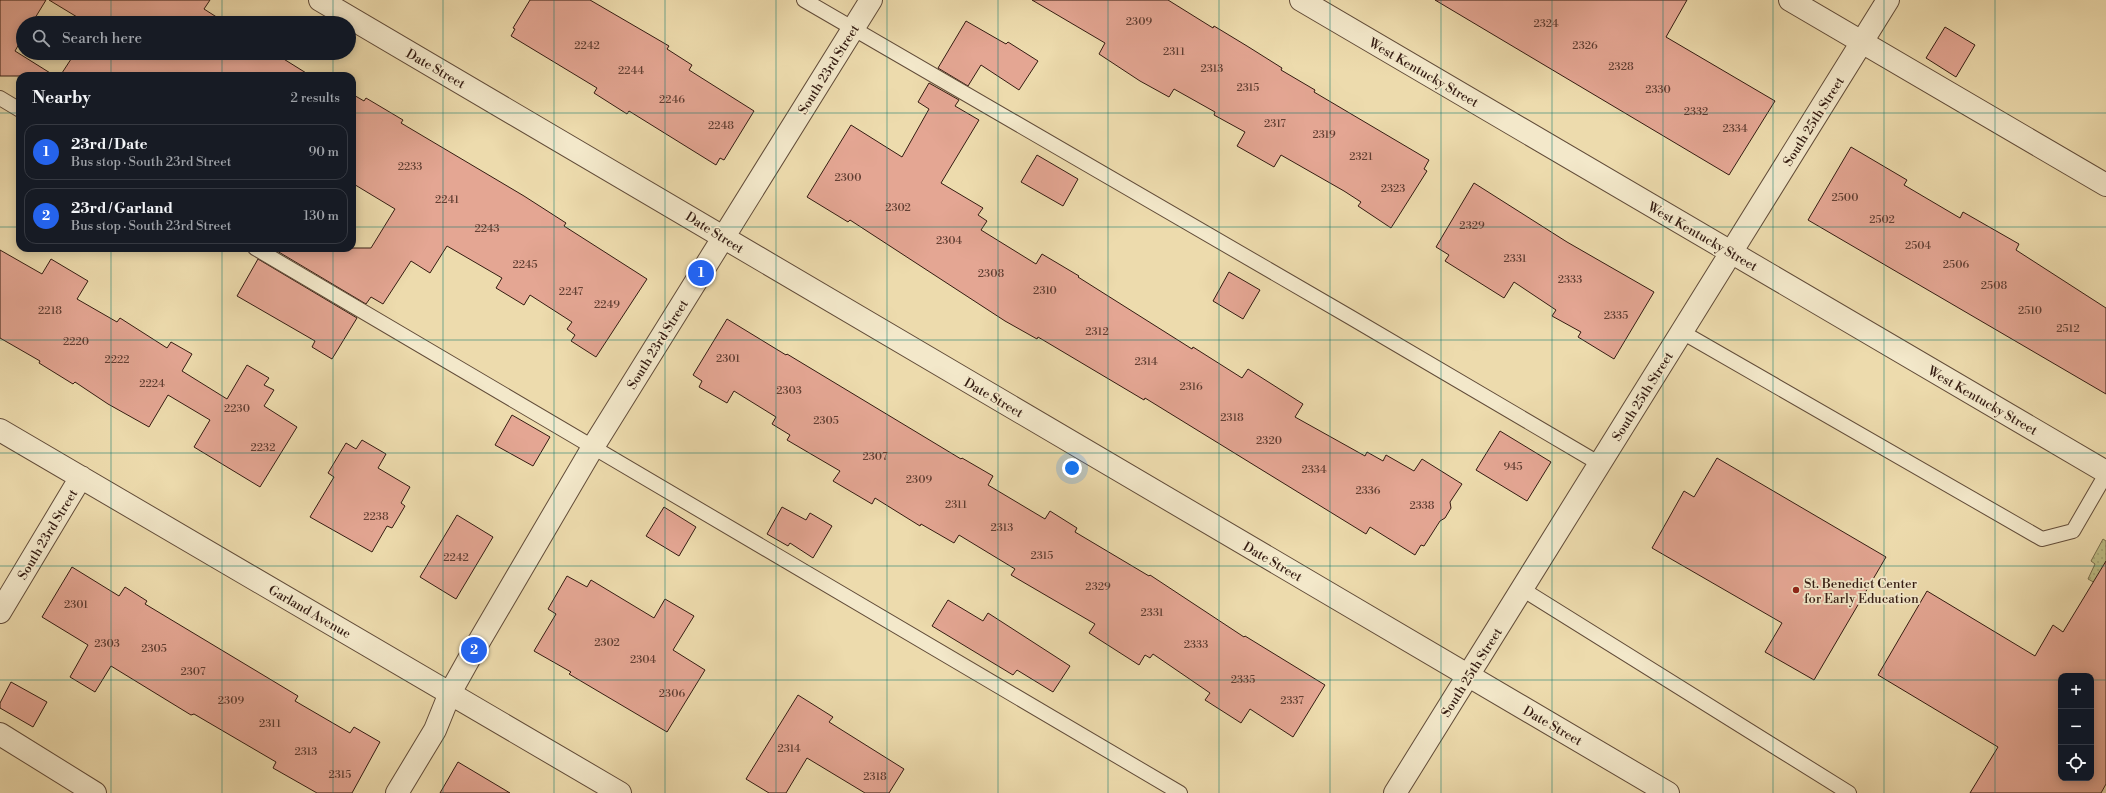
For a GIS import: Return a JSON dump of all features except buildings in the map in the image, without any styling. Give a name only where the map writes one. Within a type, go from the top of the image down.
[{"type":"street","name":"Date Street","points":[[320,0],[347,16]]},
{"type":"street","name":"South 23rd Street","points":[[397,793],[435,730],[450,693],[593,447],[871,0]]},
{"type":"street","name":"West Kentucky Street","points":[[1301,0],[2106,473]]},
{"type":"street","points":[[1790,0],[2106,185]]},
{"type":"street","name":"South 25th Street","points":[[1395,793],[1888,0]]},
{"type":"street","name":"Date Street","points":[[356,21],[1668,793]]},
{"type":"street","name":"Garland Avenue","points":[[0,430],[620,793]]},
{"type":"street","name":"South 23rd Street","points":[[0,612],[81,477]]},
{"type":"street","points":[[0,734],[95,793]]},
{"type":"lane","points":[[804,0],[1350,316],[1600,464]]},
{"type":"lane","points":[[0,98],[16,108]]},
{"type":"lane","points":[[262,252],[1180,793]]},
{"type":"lane","points":[[1682,332],[2042,539],[2073,531],[2106,473]]},
{"type":"lane","points":[[1522,589],[1849,793]]},
{"type":"green space","points":[[2103,539],[2106,541],[2106,589],[2088,579],[2095,564],[2091,561]]},
{"type":"place","name":"23rd / Date","points":[[701,273]]},
{"type":"place","name":"St. Benedict Center for Early Education","points":[[1796,590]]},
{"type":"place","name":"23rd / Garland","points":[[474,650]]}]
